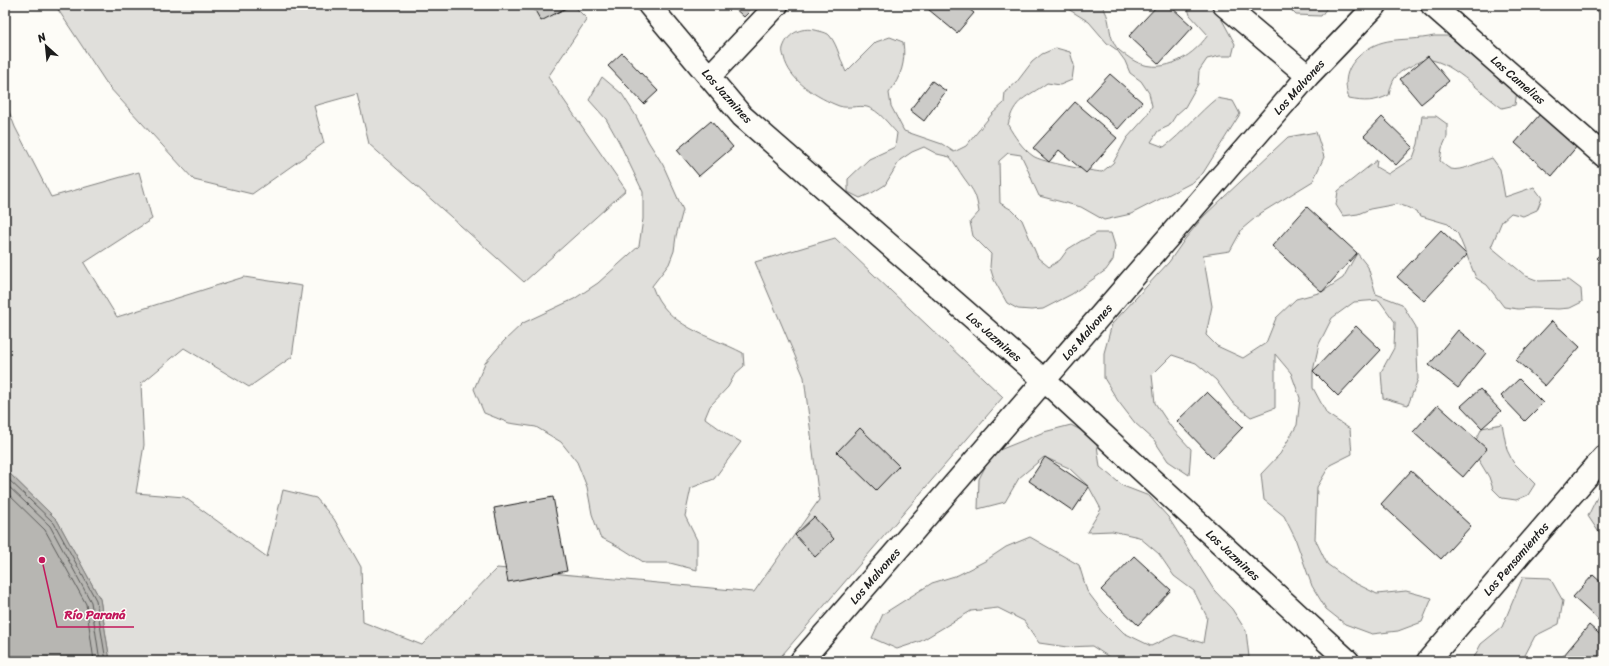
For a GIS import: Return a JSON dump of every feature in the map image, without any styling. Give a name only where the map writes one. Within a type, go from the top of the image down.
[{"type":"street","name":"Los Jazmines","points":[[649,5],[742,116],[1045,381],[1348,661]]},
{"type":"street","points":[[710,77],[777,5]]},
{"type":"street","points":[[1224,5],[1308,76]]},
{"type":"street","name":"Los Malvones","points":[[801,661],[1308,76],[1376,5]]},
{"type":"street","name":"Las Camelias","points":[[1432,5],[1604,156]]},
{"type":"street","name":"Los Pensamientos","points":[[1428,661],[1604,458]]},
{"type":"shaded area","points":[[55,5],[573,5],[587,19],[548,77],[626,190],[524,282],[369,144],[357,94],[314,106],[324,143],[252,194],[194,180],[109,87]]},
{"type":"shaded area","points":[[1056,5],[1101,5],[1107,14],[1113,40],[1116,47],[1120,51],[1131,59],[1142,64],[1163,66],[1184,58],[1201,44],[1208,35],[1190,15],[1187,5],[1209,5],[1221,18],[1235,44],[1232,56],[1220,56],[1207,59],[1199,71],[1198,84],[1185,107],[1176,115],[1169,126],[1158,131],[1151,142],[1164,147],[1178,136],[1217,98],[1233,101],[1240,114],[1203,173],[1193,182],[1131,214],[1104,220],[1081,207],[1039,196],[1021,155],[1008,153],[999,161],[1000,203],[1012,210],[1022,220],[1038,258],[1049,267],[1060,260],[1068,249],[1097,233],[1111,233],[1115,246],[1113,260],[1106,270],[1072,294],[1043,309],[1018,309],[1007,303],[994,280],[990,267],[991,254],[973,236],[970,222],[979,212],[976,197],[971,187],[950,157],[937,154],[924,147],[912,152],[900,160],[885,185],[872,193],[860,198],[848,192],[848,179],[869,159],[895,147],[897,133],[876,111],[867,107],[839,106],[806,88],[798,81],[787,66],[783,49],[785,42],[792,34],[802,30],[807,29],[825,33],[833,40],[846,72],[876,42],[890,37],[903,42],[904,56],[902,69],[897,81],[889,93],[891,106],[904,131],[942,144],[954,152],[966,146],[992,114],[1004,103],[1005,92],[1016,83],[1032,62],[1042,54],[1056,48],[1070,52],[1074,65],[1072,80],[1060,85],[1047,83],[1027,96],[1014,109],[1008,125],[1019,142],[1033,156],[1055,163],[1102,172],[1113,163],[1127,138],[1146,117],[1152,106],[1149,93],[1141,81],[1130,73],[1125,61],[1117,50],[1107,43],[1089,22],[1068,9]]},
{"type":"shaded area","points":[[1286,5],[1329,5],[1321,16],[1296,15]]},
{"type":"shaded area","points":[[1449,36],[1465,39],[1518,84],[1515,105],[1502,108],[1454,70],[1433,60],[1418,62],[1397,75],[1391,85],[1389,95],[1369,101],[1349,99],[1346,88],[1346,78],[1352,64],[1365,51],[1374,45],[1392,40]]},
{"type":"shaded area","points":[[602,77],[622,94],[636,116],[648,141],[663,165],[683,210],[676,236],[674,251],[669,264],[652,286],[659,300],[667,311],[690,328],[743,353],[744,366],[735,374],[728,387],[710,406],[705,418],[728,435],[741,442],[714,479],[691,488],[685,516],[697,540],[697,570],[670,563],[645,563],[600,537],[592,514],[587,487],[577,462],[561,442],[536,427],[509,423],[484,413],[474,389],[485,363],[504,341],[523,323],[574,299],[598,283],[639,246],[643,219],[643,192],[606,119],[589,100]]},
{"type":"shaded area","points":[[5,101],[15,127],[51,197],[139,172],[152,219],[84,263],[117,317],[244,277],[302,286],[292,357],[249,387],[184,348],[141,384],[144,445],[136,493],[184,497],[267,557],[283,490],[316,498],[334,519],[361,567],[363,622],[422,645],[497,568],[754,592],[819,500],[804,377],[755,262],[835,238],[1003,397],[777,661],[110,661],[100,599],[57,520],[5,469]]},
{"type":"shaded area","points":[[1422,116],[1436,116],[1447,124],[1447,137],[1442,148],[1440,161],[1448,168],[1455,170],[1460,169],[1492,158],[1500,169],[1505,197],[1534,187],[1542,198],[1537,210],[1523,216],[1511,213],[1502,221],[1491,247],[1526,276],[1539,281],[1569,280],[1581,289],[1582,302],[1570,308],[1558,309],[1518,309],[1504,307],[1487,285],[1476,278],[1458,234],[1448,224],[1421,216],[1410,208],[1397,204],[1370,209],[1358,214],[1343,216],[1336,205],[1338,191],[1377,160],[1376,167],[1388,174],[1413,158],[1418,144]]},
{"type":"shaded area","points":[[1316,132],[1324,157],[1313,181],[1261,213],[1242,229],[1230,251],[1203,255],[1212,306],[1206,335],[1217,346],[1243,358],[1266,343],[1276,318],[1296,299],[1322,292],[1343,278],[1357,253],[1368,267],[1376,294],[1402,304],[1416,327],[1418,379],[1408,405],[1383,398],[1381,372],[1394,348],[1395,322],[1379,300],[1354,302],[1332,318],[1319,344],[1313,371],[1313,388],[1327,414],[1350,429],[1352,454],[1330,465],[1317,487],[1315,539],[1327,564],[1349,580],[1377,594],[1406,591],[1432,598],[1422,622],[1398,631],[1372,634],[1345,624],[1326,609],[1312,586],[1295,538],[1284,516],[1264,500],[1261,474],[1280,454],[1297,425],[1300,398],[1291,373],[1275,354],[1275,408],[1251,417],[1232,402],[1216,380],[1196,363],[1172,355],[1152,375],[1155,403],[1171,427],[1191,449],[1189,475],[1168,461],[1154,440],[1135,423],[1118,401],[1104,378],[1104,353],[1112,324],[1169,262],[1203,217],[1288,137]]},
{"type":"shaded area","points":[[1502,424],[1507,450],[1513,462],[1535,484],[1528,495],[1516,500],[1502,498],[1493,489],[1489,477],[1475,454],[1475,442],[1482,428]]},
{"type":"shaded area","points":[[1071,425],[1096,438],[1100,467],[1123,486],[1149,496],[1168,517],[1214,590],[1232,609],[1246,631],[1249,657],[1245,661],[1115,661],[1092,646],[1067,647],[1039,643],[1024,621],[998,608],[971,611],[921,641],[897,649],[872,638],[883,614],[932,583],[958,575],[985,561],[1006,547],[1030,537],[1079,565],[1087,591],[1103,612],[1124,633],[1151,646],[1175,635],[1203,643],[1207,617],[1194,591],[1174,576],[1159,554],[1139,537],[1112,531],[1087,532],[1101,509],[1089,487],[1069,468],[1044,457],[1019,478],[1005,502],[978,509],[979,479],[992,453],[1044,432]]},
{"type":"shaded area","points":[[1604,490],[1604,540],[1588,516],[1600,491]]},
{"type":"shaded area","points":[[1523,577],[1550,578],[1563,601],[1559,624],[1535,636],[1522,661],[1472,661],[1481,644],[1502,627]]},
{"type":"water","points":[[5,469],[57,520],[100,599],[110,661],[5,661]]},
{"type":"building","points":[[532,5],[572,5],[541,21]]},
{"type":"building","points":[[731,5],[756,5],[744,17]]},
{"type":"building","points":[[923,5],[964,5],[974,13],[957,33]]},
{"type":"building","points":[[1158,5],[1169,5],[1193,27],[1159,64],[1129,36]]},
{"type":"building","points":[[1591,5],[1604,5],[1604,17]]},
{"type":"building","points":[[622,53],[658,91],[644,104],[608,66]]},
{"type":"building","points":[[1428,56],[1449,81],[1421,104],[1400,79]]},
{"type":"building","points":[[1110,74],[1142,102],[1118,129],[1086,100]]},
{"type":"building","points":[[932,81],[946,91],[924,121],[910,110]]},
{"type":"building","points":[[1075,102],[1117,138],[1086,173],[1059,150],[1049,162],[1033,148]]},
{"type":"building","points":[[1541,113],[1578,145],[1552,176],[1515,143]]},
{"type":"building","points":[[1382,117],[1413,147],[1396,165],[1364,136]]},
{"type":"building","points":[[711,121],[733,147],[699,176],[677,150]]},
{"type":"building","points":[[1307,207],[1357,253],[1322,292],[1272,246]]},
{"type":"building","points":[[1441,230],[1467,255],[1424,301],[1397,277]]},
{"type":"building","points":[[1604,251],[1604,266],[1596,258]]},
{"type":"building","points":[[1552,321],[1580,347],[1545,386],[1516,360]]},
{"type":"building","points":[[1356,326],[1381,350],[1338,396],[1313,371]]},
{"type":"building","points":[[1458,330],[1486,353],[1458,388],[1429,365]]},
{"type":"building","points":[[1519,379],[1543,403],[1525,421],[1501,396]]},
{"type":"building","points":[[1480,389],[1501,411],[1482,428],[1461,406]]},
{"type":"building","points":[[1207,392],[1243,427],[1213,458],[1177,421]]},
{"type":"building","points":[[1438,405],[1487,449],[1463,477],[1413,432]]},
{"type":"building","points":[[860,428],[899,466],[876,490],[837,452]]},
{"type":"building","points":[[1045,457],[1089,487],[1073,511],[1029,481]]},
{"type":"building","points":[[1411,471],[1471,526],[1441,559],[1381,504]]},
{"type":"building","points":[[553,497],[567,571],[508,582],[494,508]]},
{"type":"building","points":[[814,517],[834,539],[815,557],[795,535]]},
{"type":"building","points":[[1134,556],[1171,590],[1138,625],[1101,590]]},
{"type":"building","points":[[1593,575],[1604,585],[1604,625],[1573,597]]},
{"type":"building","points":[[1589,625],[1604,638],[1604,661],[1559,661]]},
{"type":"place","name":"Río Paraná","points":[[42,560]]}]
